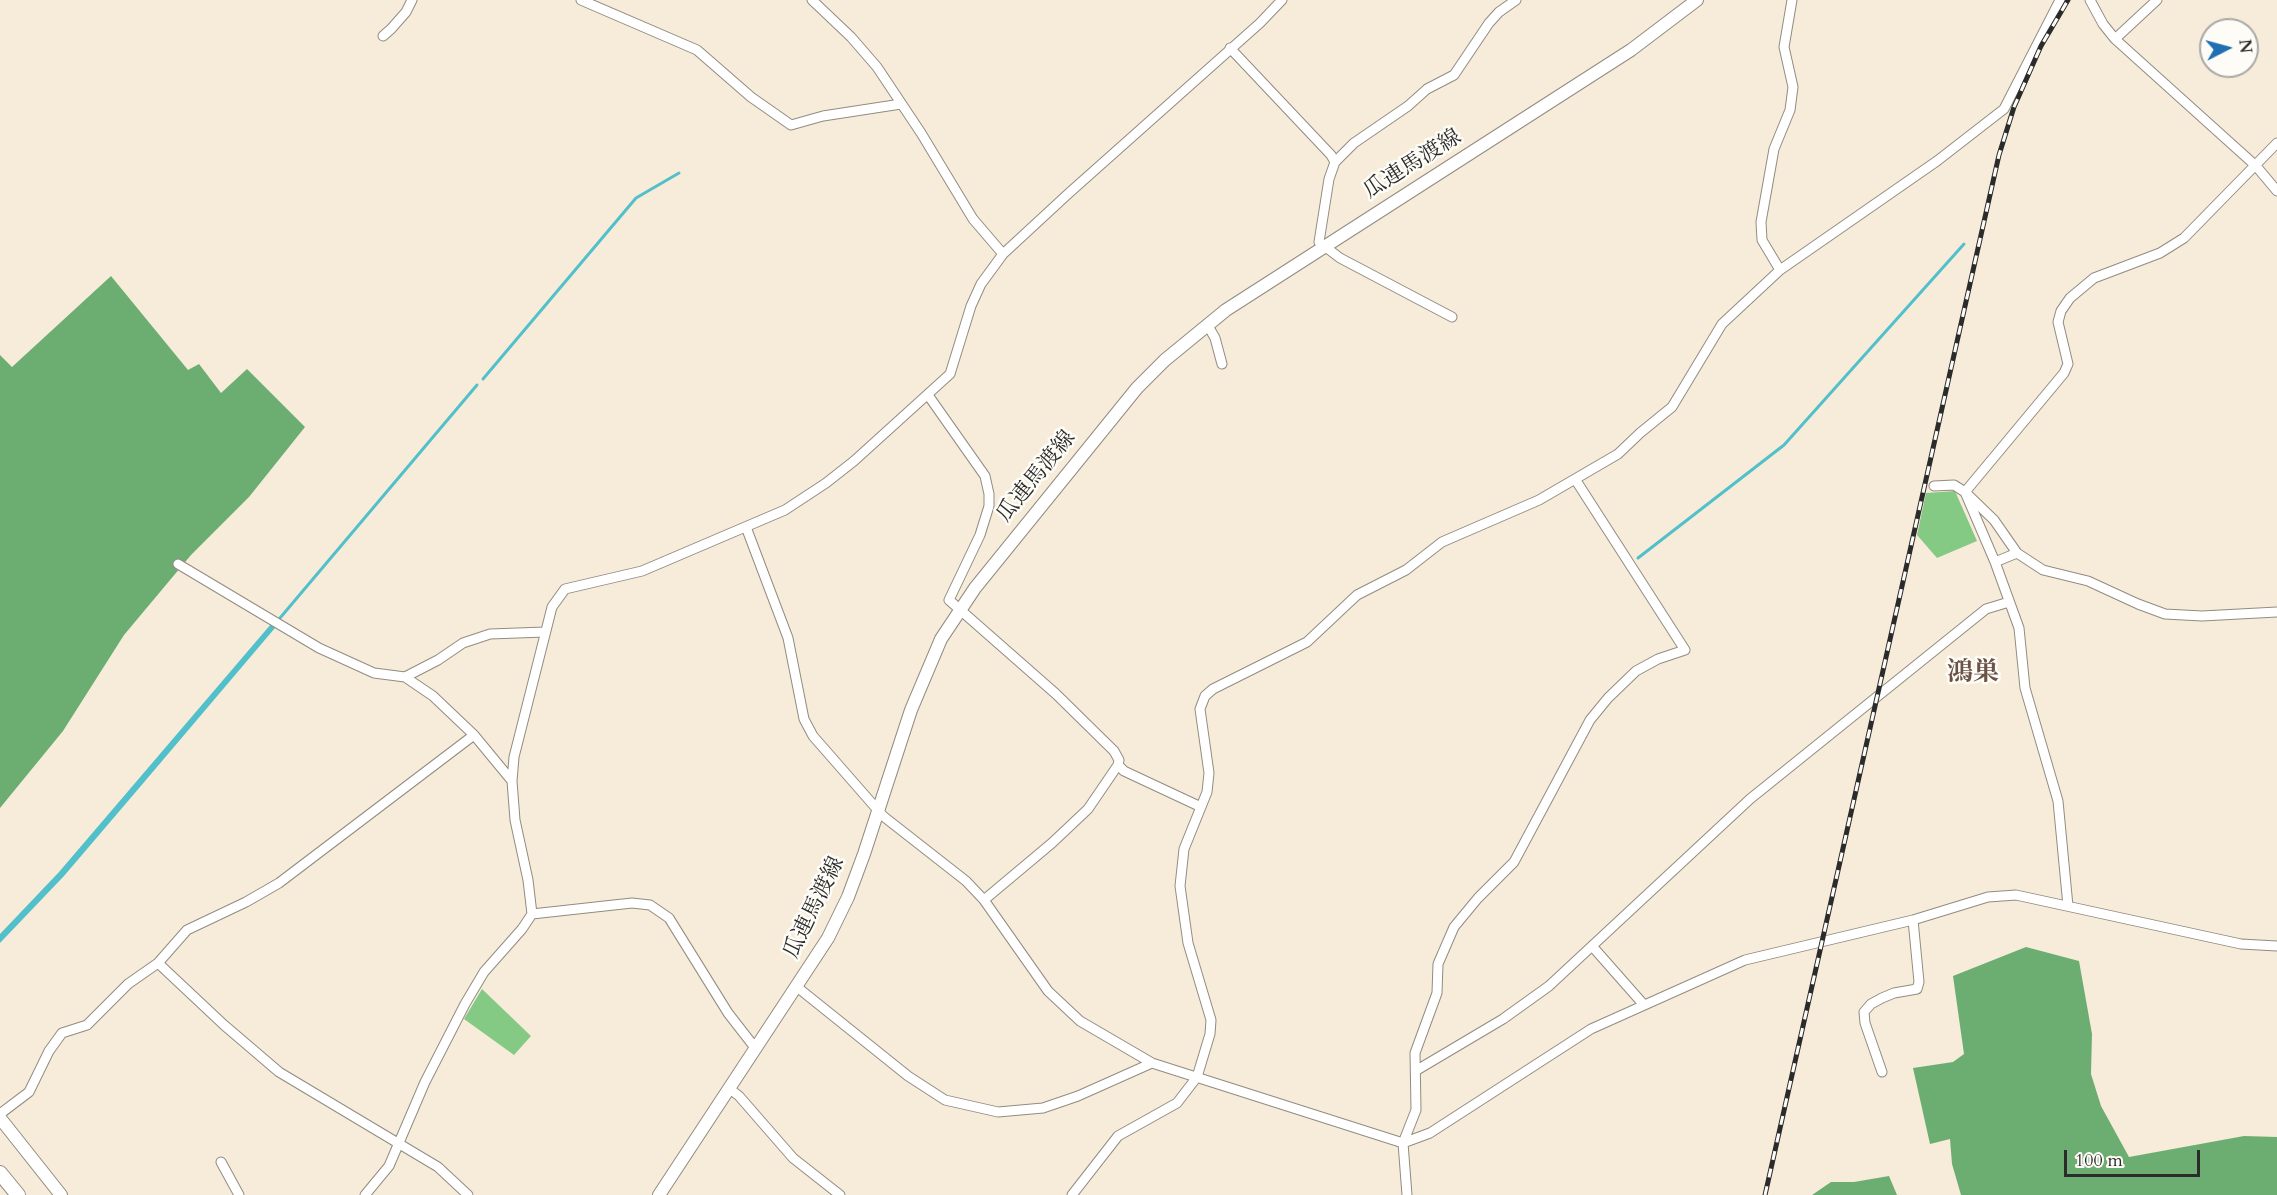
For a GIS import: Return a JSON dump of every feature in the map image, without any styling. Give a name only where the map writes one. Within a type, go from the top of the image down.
[{"type":"highway","points":[[0,1173],[18,1195]]},
{"type":"main road","name":"瓜連馬渡線","points":[[659,1195],[828,938],[848,897],[923,678],[941,639],[960,609],[999,557],[1137,388],[1208,324],[1234,305],[1631,50],[1696,0]]},
{"type":"main road","points":[[0,1116],[61,1195]]},
{"type":"street","points":[[383,36],[406,12],[412,0]]},
{"type":"street","points":[[581,0],[697,50],[751,96],[791,125],[823,116],[901,104]]},
{"type":"street","points":[[812,0],[877,67],[921,133],[973,219],[1003,254]]},
{"type":"street","points":[[365,1195],[389,1166],[447,1036],[484,972],[522,929],[532,914],[528,880],[515,820],[512,781],[514,756],[552,607],[566,589],[642,571],[785,510],[826,483],[928,396],[950,374],[971,306],[981,284],[1003,254],[1260,23],[1282,0]]},
{"type":"street","points":[[1452,317],[1340,258],[1319,242],[1329,179],[1335,162],[1354,143],[1408,106],[1427,89],[1454,75],[1489,23],[1499,12],[1516,0]]},
{"type":"street","points":[[1780,270],[1762,240],[1761,222],[1774,149],[1790,110],[1793,87],[1784,47],[1792,0]]},
{"type":"street","points":[[1072,1195],[1118,1136],[1177,1103],[1197,1077],[1210,1034],[1211,1020],[1188,943],[1180,886],[1184,849],[1207,792],[1209,773],[1200,709],[1205,696],[1213,689],[1307,642],[1357,595],[1406,570],[1442,542],[1539,500],[1618,454],[1672,407],[1722,324],[1780,270],[1937,161],[2004,109],[2060,0]]},
{"type":"street","points":[[2090,0],[2103,24],[2115,39],[2256,166],[2277,191]]},
{"type":"street","points":[[2115,39],[2157,0]]},
{"type":"street","points":[[1230,48],[1331,154],[1335,162]]},
{"type":"street","points":[[1965,492],[2064,373],[2068,364],[2058,322],[2061,311],[2070,298],[2094,278],[2160,253],[2184,238],[2277,143]]},
{"type":"street","points":[[1208,324],[1215,338],[1222,364]]},
{"type":"street","points":[[928,396],[986,476],[989,494],[989,506],[980,535],[950,600],[1056,694],[1114,751],[1119,760],[1118,765],[1088,809],[1052,843],[984,900]]},
{"type":"street","points":[[1407,1195],[1403,1143],[1416,1110],[1415,1053],[1437,993],[1438,964],[1454,927],[1478,898],[1514,862],[1590,720],[1608,698],[1636,671],[1658,659],[1685,650],[1575,478]]},
{"type":"street","points":[[1934,486],[1954,485],[1965,492],[1994,520],[2017,553],[2043,570],[2088,581],[2165,614],[2202,616],[2277,612]]},
{"type":"street","points":[[1965,492],[1995,562],[2019,628],[2025,688],[2058,801],[2068,906]]},
{"type":"street","points":[[746,527],[788,638],[804,719],[813,736],[894,826],[966,881],[984,900],[1048,991],[1080,1021],[1152,1063],[1403,1143],[1430,1132],[1591,1029],[1745,960],[1913,920],[1988,897],[2016,895],[2241,944],[2277,946]]},
{"type":"street","points":[[1995,562],[2017,553]]},
{"type":"street","points":[[178,564],[319,648],[374,672],[405,677],[433,696],[474,735],[512,781]]},
{"type":"street","points":[[1417,1070],[1503,1019],[1549,986],[1750,799],[1986,609],[2009,602]]},
{"type":"street","points":[[405,677],[438,660],[463,643],[490,634],[545,632]]},
{"type":"street","points":[[0,1116],[29,1092],[49,1051],[63,1034],[87,1025],[128,984],[158,963],[187,930],[246,902],[279,883],[474,735]]},
{"type":"street","points":[[1118,765],[1124,771],[1201,807]]},
{"type":"street","points":[[532,914],[632,903],[650,905],[669,918],[728,1013],[756,1049]]},
{"type":"street","points":[[1882,1072],[1865,1023],[1864,1012],[1871,1004],[1882,998],[1894,993],[1917,989],[1919,982],[1913,920]]},
{"type":"street","points":[[1592,946],[1644,1005]]},
{"type":"street","points":[[158,963],[224,1025],[279,1072],[438,1167],[468,1195]]},
{"type":"street","points":[[797,987],[908,1076],[945,1100],[998,1113],[1043,1108],[1078,1096],[1152,1063]]},
{"type":"street","points":[[730,1089],[739,1096],[793,1158],[840,1195]]},
{"type":"street","points":[[220,1162],[239,1195]]},
{"type":"green space","points":[[111,276],[188,370],[199,364],[221,393],[247,369],[305,427],[249,497],[191,555],[124,635],[63,731],[0,808],[0,355],[12,367]]},
{"type":"green space","points":[[1955,491],[1977,541],[1937,558],[1917,535],[1926,493]]},
{"type":"green space","points":[[2026,947],[2079,961],[2092,1034],[2091,1074],[2101,1106],[2129,1157],[2244,1136],[2277,1137],[2277,1195],[1961,1195],[1952,1164],[1950,1139],[1930,1144],[1913,1068],[1953,1062],[1964,1054],[1953,976]]},
{"type":"green space","points":[[482,989],[531,1036],[514,1055],[464,1019]]},
{"type":"green space","points":[[1889,1176],[1897,1195],[1812,1195],[1831,1182],[1854,1182]]},
{"type":"water","points":[[271,624],[275,628],[140,787],[64,876],[0,943],[0,934],[59,872]]},
{"type":"waterway","points":[[483,379],[636,198],[679,173]]},
{"type":"waterway","points":[[1638,558],[1784,445],[1964,244]]},
{"type":"waterway","points":[[280,618],[477,385]]},
{"type":"railway","points":[[1765,1195],[1999,155],[2014,107],[2041,46],[2068,0]]},
{"type":"district","name":"鴻巣","points":[[1973,674]]}]
